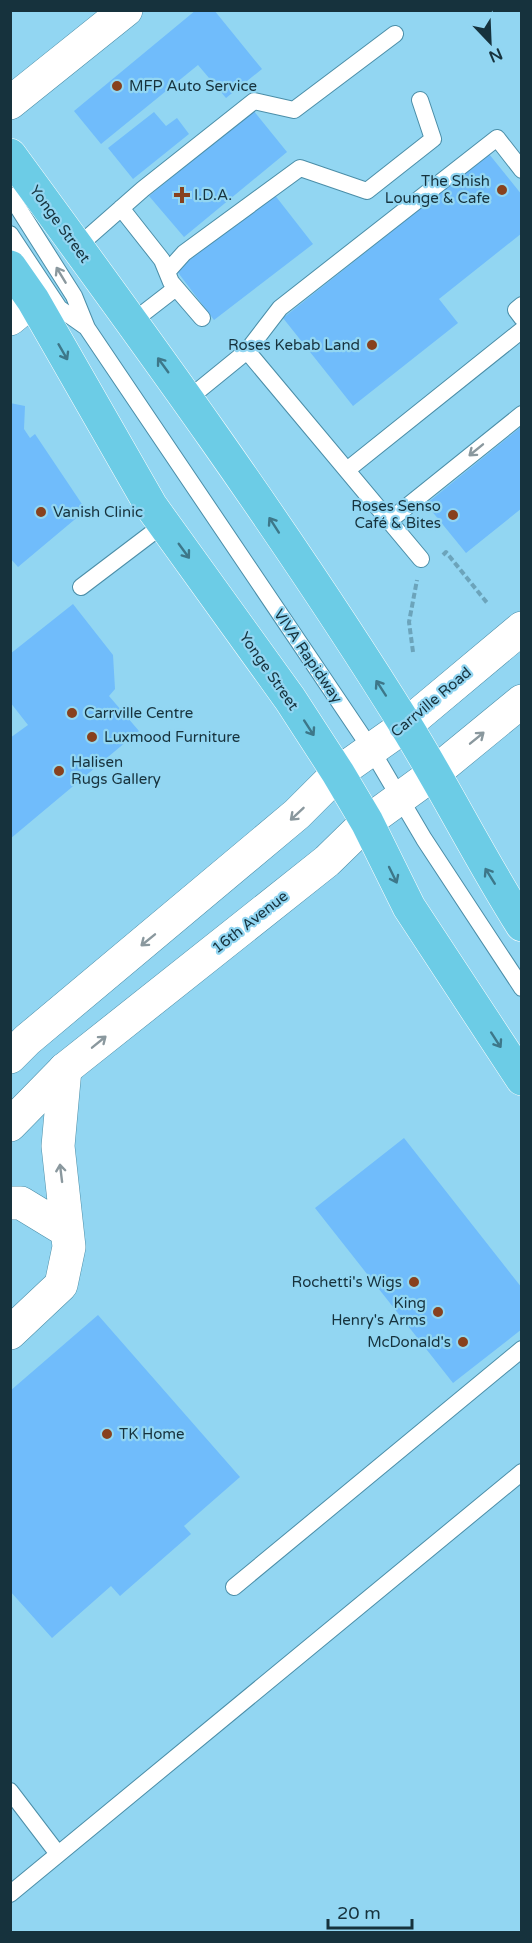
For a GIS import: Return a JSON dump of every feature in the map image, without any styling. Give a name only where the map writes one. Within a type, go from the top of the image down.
[{"type":"main road","points":[[10,103],[126,10]]},
{"type":"main road","name":"Yonge Street","points":[[10,155],[228,456],[406,725],[482,862],[522,925]]},
{"type":"main road","name":"Yonge Street","points":[[10,267],[22,309],[151,506],[290,699],[367,822],[409,907],[522,1079]]},
{"type":"main road","name":"Carrville Road","points":[[338,773],[406,725],[522,627]]},
{"type":"main road","points":[[433,774],[522,701]]},
{"type":"main road","points":[[16,1047],[288,822],[338,773]]},
{"type":"main road","name":"16th Avenue","points":[[10,1125],[65,1069],[327,861],[367,822],[433,774]]},
{"type":"main road","points":[[10,1333],[60,1285],[69,1247],[58,1146],[65,1069]]},
{"type":"main road","points":[[10,1203],[21,1203],[68,1232]]},
{"type":"lane","points":[[77,247],[121,208],[254,101],[294,110],[395,34]]},
{"type":"lane","points":[[167,272],[184,253],[300,168],[367,191],[433,139],[420,100]]},
{"type":"lane","points":[[188,399],[247,351],[280,308],[497,138],[522,170]]},
{"type":"lane","name":"VIVA Rapidway","points":[[10,195],[74,296],[87,328],[371,749],[522,988]]},
{"type":"lane","points":[[121,208],[162,260],[176,288],[202,318]]},
{"type":"lane","name":"VIVA Rapidway","points":[[10,234],[59,308],[87,328]]},
{"type":"lane","points":[[132,322],[176,288]]},
{"type":"lane","points":[[522,305],[516,310],[522,318]]},
{"type":"lane","points":[[347,470],[522,330]]},
{"type":"lane","points":[[247,351],[421,559]]},
{"type":"lane","points":[[389,521],[522,414]]},
{"type":"lane","points":[[81,587],[164,524]]},
{"type":"lane","points":[[234,1587],[522,1349]]},
{"type":"lane","points":[[10,1894],[522,1472]]},
{"type":"lane","points":[[10,1791],[58,1854]]},
{"type":"path","points":[[439,558],[446,552],[488,604]]},
{"type":"path","points":[[413,652],[409,622],[418,576]]},
{"type":"building","points":[[196,10],[214,10],[262,69],[226,98],[198,65],[101,144],[74,111]]},
{"type":"building","points":[[253,110],[287,152],[184,237],[149,196]]},
{"type":"building","points":[[154,112],[166,126],[177,118],[189,134],[133,179],[108,148]]},
{"type":"building","points":[[489,154],[522,195],[522,233],[439,299],[458,323],[353,406],[283,318]]},
{"type":"building","points":[[274,194],[313,244],[214,320],[176,270]]},
{"type":"building","points":[[10,403],[25,406],[24,429],[30,438],[35,434],[86,510],[18,567],[10,558]]},
{"type":"building","points":[[522,426],[522,508],[466,553],[426,504]]},
{"type":"building","name":"Carrville Centre","points":[[73,604],[113,655],[115,689],[109,696],[139,731],[10,839],[10,738],[28,725],[10,702],[10,654]]},
{"type":"building","points":[[404,1138],[522,1288],[522,1329],[453,1383],[315,1208]]},
{"type":"building","name":"TK Home","points":[[98,1315],[240,1477],[184,1526],[191,1534],[120,1596],[111,1586],[52,1638],[10,1591],[10,1391]]},
{"type":"place","name":"MFP Auto Service","points":[[117,86]]},
{"type":"place","name":"The Shish Lounge & Cafe","points":[[502,190]]},
{"type":"place","name":"I.D.A.","points":[[182,195]]},
{"type":"place","name":"Roses Kebab Land","points":[[372,345]]},
{"type":"place","name":"Vanish Clinic","points":[[41,512]]},
{"type":"place","name":"Roses Senso Café & Bites","points":[[453,515]]},
{"type":"place","name":"Carrville Centre","points":[[72,713]]},
{"type":"place","name":"Luxmood Furniture","points":[[92,737]]},
{"type":"place","name":"Halisen Rugs Gallery","points":[[59,771]]},
{"type":"place","name":"Rochetti's Wigs","points":[[414,1282]]},
{"type":"place","name":"King Henry's Arms","points":[[438,1312]]},
{"type":"place","name":"McDonald's","points":[[463,1342]]},
{"type":"place","name":"TK Home","points":[[107,1434]]}]
